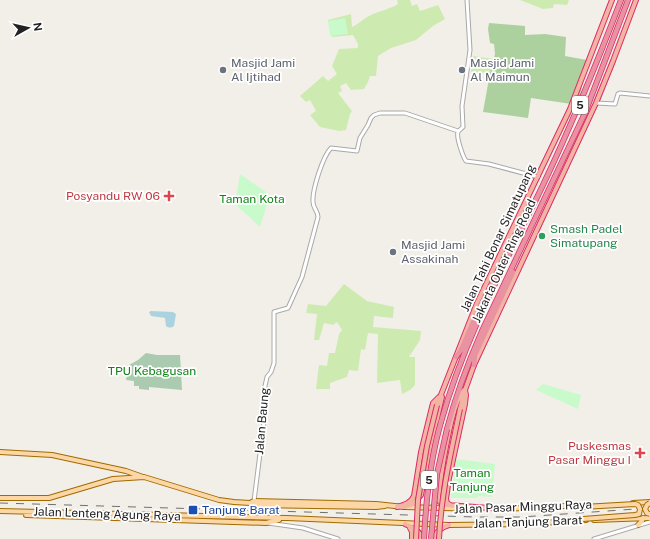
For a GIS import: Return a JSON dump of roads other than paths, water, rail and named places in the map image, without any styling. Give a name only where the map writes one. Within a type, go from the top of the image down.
[{"type":"highway","name":"Jalan Tahi Bonar Simatupang","points":[[416,539],[418,500],[427,446],[437,405],[489,277],[576,96],[612,0]]},
{"type":"highway","name":"Jakarta Outer Ring Road","points":[[424,539],[428,486],[434,452],[452,384],[473,333],[582,100],[620,0]]},
{"type":"highway","name":"Jakarta Outer Ring Road","points":[[435,538],[439,463],[454,402],[466,368],[585,113],[628,0]]},
{"type":"highway","points":[[435,538],[440,519],[445,480],[464,390],[474,365],[596,103],[636,0]]},
{"type":"highway","points":[[480,306],[522,223],[526,220]]},
{"type":"highway","points":[[474,365],[475,355],[527,241],[527,235]]},
{"type":"highway","points":[[456,357],[461,350],[473,322]]},
{"type":"highway","points":[[452,506],[446,501],[449,478],[465,404],[466,395],[464,390]]},
{"type":"highway","points":[[438,500],[446,448],[457,404],[464,390]]},
{"type":"highway","points":[[404,507],[413,504],[421,495],[436,420],[443,395],[442,392]]},
{"type":"highway","points":[[397,507],[412,500],[417,482],[421,452],[433,403],[440,397]]},
{"type":"highway","points":[[439,492],[449,478]]},
{"type":"highway","points":[[417,482],[421,495],[429,502],[438,500]]},
{"type":"highway","points":[[438,500],[443,504],[452,506],[504,509]]},
{"type":"highway","points":[[407,525],[416,528],[420,534],[420,539]]},
{"type":"highway","points":[[407,525],[411,530],[412,539]]},
{"type":"highway","points":[[435,538],[440,529],[449,525]]},
{"type":"highway","points":[[420,534],[429,532],[435,538]]},
{"type":"main road","points":[[0,452],[52,455],[126,471],[144,477]]},
{"type":"main road","name":"Jalan Lenteng Agung Raya","points":[[0,498],[49,498],[113,479],[144,477],[219,500],[376,504],[397,507]]},
{"type":"main road","points":[[650,503],[645,509],[647,513],[650,514]]},
{"type":"main road","name":"Jalan Pasar Minggu Raya","points":[[397,507],[522,509],[650,503]]},
{"type":"main road","points":[[522,509],[533,510],[635,504],[638,505],[640,509],[638,514],[635,515],[528,523]]},
{"type":"main road","points":[[0,512],[204,519],[266,523],[287,518]]},
{"type":"main road","points":[[204,519],[287,518],[407,525]]},
{"type":"main road","points":[[638,525],[643,518]]},
{"type":"main road","name":"Jalan Tanjung Barat","points":[[407,525],[528,523],[650,518]]},
{"type":"street","points":[[467,0],[470,50],[462,102],[463,127],[458,132],[463,157],[466,161],[489,164],[538,177]]},
{"type":"street","points":[[596,103],[615,104],[618,94],[620,93],[650,96]]},
{"type":"street","name":"Jalan Baung","points":[[252,502],[264,422],[265,386],[267,377],[271,372],[274,363],[274,312],[288,308],[300,283],[305,268],[318,214],[314,207],[313,201],[316,184],[327,153],[331,148],[357,151],[360,138],[371,118],[380,113],[405,113],[458,132]]},
{"type":"street","points":[[594,539],[650,522]]},
{"type":"street","points":[[266,523],[303,528],[337,539]]},
{"type":"street","points":[[322,534],[327,539]]},
{"type":"water","points":[[149,312],[173,312],[176,314],[174,326],[170,328],[166,326],[165,318],[151,316]]},
{"type":"railway","points":[[0,503],[476,517],[521,517],[650,508]]},
{"type":"place","name":"Masjid Jami Al Ijtihad","points":[[223,70]]},
{"type":"place","name":"Masjid Jami Al Maimun","points":[[462,70]]},
{"type":"place","name":"Posyandu RW 06","points":[[169,196]]},
{"type":"place","name":"Smash Padel Simatupang","points":[[542,236]]},
{"type":"place","name":"Masjid Jami Assakinah","points":[[393,252]]},
{"type":"place","name":"Puskesmas Pasar Minggu I","points":[[640,453]]},
{"type":"place","name":"Tanjung Barat","points":[[193,510]]},
{"type":"park label","name":"Taman Kota","points":[[252,199]]},
{"type":"park label","name":"TPU Kebagusan","points":[[152,371]]},
{"type":"park label","name":"Taman Tanjung","points":[[472,480]]}]
